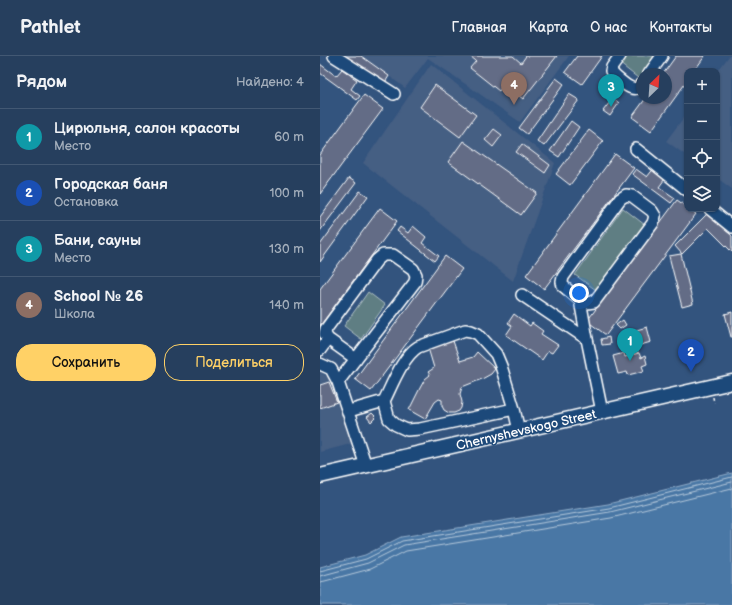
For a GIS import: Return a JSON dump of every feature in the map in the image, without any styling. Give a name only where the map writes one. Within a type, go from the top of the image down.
[{"type":"main road","name":"Chernyshevskogo Street","points":[[320,476],[732,382]]},
{"type":"street","points":[[334,56],[394,94]]},
{"type":"street","points":[[620,56],[612,67],[611,71],[613,75],[630,88],[636,89]]},
{"type":"street","points":[[653,68],[662,56]]},
{"type":"street","points":[[636,149],[684,188]]},
{"type":"street","points":[[580,300],[588,303],[594,302],[653,223],[655,216],[652,211],[632,196],[626,195],[620,199],[563,277],[562,282],[563,286],[580,300],[602,412]]},
{"type":"street","points":[[714,212],[732,227]]},
{"type":"street","points":[[338,382],[356,359],[415,282],[416,275],[413,269],[393,255],[383,255],[377,260],[326,329],[325,334],[328,339],[356,359]]},
{"type":"street","points":[[522,295],[587,339]]},
{"type":"street","points":[[514,409],[420,429],[407,430],[396,425],[389,419],[384,401],[393,382],[413,350],[465,330],[471,330],[478,334],[496,354],[514,409],[519,431]]},
{"type":"street","points":[[320,350],[328,339]]},
{"type":"street","points":[[320,364],[325,371],[338,382],[349,411],[366,466]]},
{"type":"street","points":[[349,411],[384,401]]},
{"type":"path","points":[[713,397],[714,403]]},
{"type":"shaded area","points":[[362,56],[569,56],[520,122],[428,58],[405,88]]},
{"type":"shaded area","points":[[729,56],[732,56],[732,189],[720,180],[720,68]]},
{"type":"shaded area","points":[[431,64],[555,163],[513,281],[363,163]]},
{"type":"shaded area","points":[[684,117],[684,154],[666,141]]},
{"type":"shaded area","points":[[320,372],[333,380],[358,442],[320,452]]},
{"type":"green space","points":[[624,56],[654,56],[645,68],[636,68],[636,76],[619,63]]},
{"type":"green space","points":[[623,208],[645,225],[596,290],[575,275]]},
{"type":"green space","points":[[368,292],[385,305],[361,339],[344,326]]},
{"type":"water","points":[[732,473],[732,605],[320,605],[320,567],[365,555],[401,537],[608,504]]},
{"type":"building","points":[[343,56],[361,56],[389,76],[384,84]]},
{"type":"building","points":[[470,56],[513,56],[521,63],[526,56],[557,56],[523,99],[504,84],[499,91],[470,68],[476,61]]},
{"type":"building","points":[[577,56],[602,56],[582,84],[565,72]]},
{"type":"building","points":[[676,56],[705,56],[696,68],[684,68],[684,85],[672,102],[672,68],[667,68]]},
{"type":"building","points":[[320,64],[336,76],[342,69],[357,80],[351,89],[360,96],[357,100],[320,73]]},
{"type":"building","points":[[556,78],[564,84],[527,134],[519,128]]},
{"type":"building","points":[[435,85],[476,115],[460,137],[420,107]]},
{"type":"building","points":[[569,94],[579,100],[544,146],[537,141]]},
{"type":"building","points":[[364,95],[383,109],[320,194],[320,155]]},
{"type":"building","points":[[613,98],[619,103],[610,116],[603,111]]},
{"type":"building","points":[[642,104],[670,104],[651,131],[632,117]]},
{"type":"building","points":[[571,121],[579,127],[559,157],[550,151]]},
{"type":"building","points":[[494,129],[502,135],[493,147],[485,140]]},
{"type":"building","points":[[589,130],[603,141],[570,185],[556,174]]},
{"type":"building","points":[[463,141],[537,193],[521,215],[448,162]]},
{"type":"building","points":[[522,144],[550,165],[545,173],[516,152]]},
{"type":"building","points":[[615,154],[634,168],[544,289],[526,275]]},
{"type":"building","points":[[655,167],[667,176],[659,187],[675,198],[671,203],[632,174],[636,169],[647,177]]},
{"type":"building","points":[[349,178],[356,183],[320,231],[320,217]]},
{"type":"building","points":[[360,191],[368,196],[320,262],[320,245]]},
{"type":"building","points":[[677,200],[684,205],[684,212],[693,212],[696,214],[606,335],[587,321]]},
{"type":"building","points":[[380,208],[397,221],[320,326],[320,289]]},
{"type":"building","points":[[708,213],[732,236],[732,252],[708,228],[682,254],[675,246]]},
{"type":"building","points":[[413,226],[426,237],[422,243],[439,256],[435,261],[397,231],[400,227],[408,233]]},
{"type":"building","points":[[681,254],[693,304],[682,307],[669,256]]},
{"type":"building","points":[[445,256],[462,269],[371,391],[355,379]]},
{"type":"building","points":[[732,312],[732,337],[731,337],[725,314]]},
{"type":"building","points":[[514,314],[530,326],[532,323],[543,331],[541,334],[558,345],[552,353],[548,351],[542,360],[506,335],[512,326],[508,323]]},
{"type":"building","points":[[623,320],[626,325],[620,329],[616,325]]},
{"type":"building","points":[[647,327],[651,342],[637,346],[633,331]]},
{"type":"building","points":[[609,337],[610,344],[602,345],[601,339]]},
{"type":"building","points":[[453,341],[460,361],[473,357],[477,352],[495,369],[491,374],[482,379],[462,387],[460,394],[462,402],[459,411],[449,413],[444,410],[442,400],[439,399],[435,402],[425,419],[409,410],[425,379],[430,375],[428,372],[434,368],[428,348]]},
{"type":"building","points":[[624,353],[625,357],[639,353],[641,358],[645,356],[647,364],[642,366],[644,371],[628,375],[627,372],[618,374],[613,356]]},
{"type":"building","points":[[329,382],[337,402],[320,408],[320,385]]},
{"type":"building","points":[[372,413],[376,417],[371,422],[367,417]]},
{"type":"place","name":"School № 26","points":[[514,105]]},
{"type":"place","name":"Бани, сауны","points":[[611,107]]},
{"type":"place","name":"Цирюльня, салон красоты","points":[[630,361]]},
{"type":"place","name":"Городская баня","points":[[691,372]]}]
